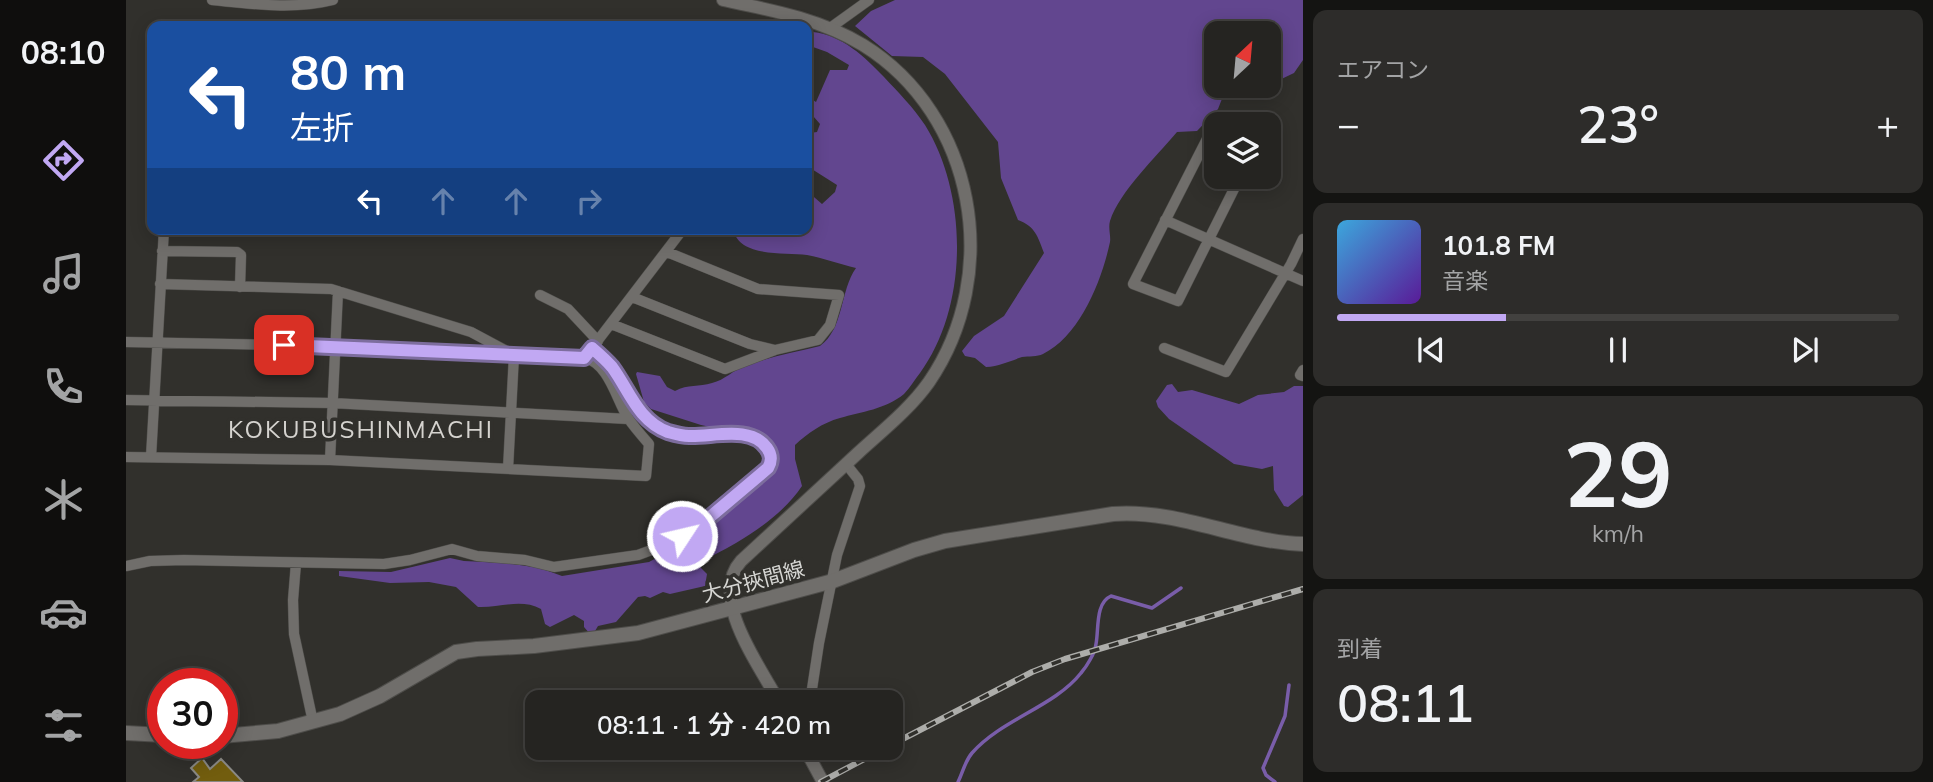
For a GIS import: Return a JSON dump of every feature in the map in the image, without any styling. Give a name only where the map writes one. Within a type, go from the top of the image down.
[{"type":"main road","name":"大分挾間線","points":[[238,734],[278,730],[313,722],[364,704],[456,652],[628,635],[833,581],[945,541],[1123,513],[1164,516],[1303,544]]},
{"type":"main road","points":[[126,733],[147,734]]},
{"type":"street","points":[[212,0],[289,6],[333,0]]},
{"type":"street","points":[[723,0],[800,21]]},
{"type":"street","points":[[830,28],[869,0]]},
{"type":"street","points":[[773,690],[736,622],[731,608],[729,583],[737,566],[914,400],[930,380],[954,332],[965,295],[970,258],[971,232],[962,174],[933,114],[920,96],[889,64],[860,43],[830,28],[812,24]]},
{"type":"street","points":[[1204,145],[1133,284],[1178,301],[1234,189]]},
{"type":"street","points":[[1165,220],[1303,281]]},
{"type":"street","points":[[151,457],[163,235]]},
{"type":"street","points":[[584,358],[679,235]]},
{"type":"street","points":[[1164,348],[1226,372],[1286,273],[1303,239]]},
{"type":"street","points":[[162,251],[237,252],[241,255],[240,287]]},
{"type":"street","points":[[611,324],[725,369],[775,350],[818,340],[830,325],[839,295],[758,289],[667,252]]},
{"type":"street","points":[[160,284],[338,290],[471,332],[495,342],[514,355]]},
{"type":"street","points":[[330,460],[338,290]]},
{"type":"street","points":[[126,566],[150,561],[184,560],[384,564],[452,549],[477,556],[525,560],[554,567],[629,558],[656,549],[689,532],[768,468],[770,453],[761,441],[752,437],[682,435],[654,426],[642,415],[612,368],[568,309],[540,295]]},
{"type":"street","points":[[632,297],[750,344],[775,350]]},
{"type":"street","points":[[126,342],[335,346],[584,358],[593,360],[601,368],[628,419],[649,444],[646,476],[330,460],[126,457]]},
{"type":"street","points":[[508,469],[514,355]]},
{"type":"street","points":[[1303,370],[1300,375],[1303,376]]},
{"type":"street","points":[[126,400],[332,403],[628,419]]},
{"type":"street","points":[[812,690],[837,555],[860,486],[846,464]]},
{"type":"street","points":[[296,563],[294,634],[313,722]]},
{"type":"street","points":[[811,760],[823,782]]},
{"type":"shaded area","points":[[895,0],[1303,0],[1303,60],[1294,73],[1281,79],[1281,21],[1204,21],[1204,98],[1222,98],[1218,109],[1215,112],[1204,112],[1204,124],[1197,131],[1177,132],[1122,198],[1110,221],[1110,242],[1095,289],[1068,334],[1043,354],[986,367],[975,358],[965,356],[962,351],[974,336],[1004,316],[1044,253],[1032,229],[1018,220],[1001,178],[998,142],[945,74],[923,57],[892,56],[855,26],[871,11]]},
{"type":"shaded area","points":[[813,32],[834,37],[877,69],[925,125],[939,153],[949,183],[957,250],[954,283],[947,316],[936,346],[906,392],[881,407],[827,423],[795,445],[795,459],[802,486],[789,503],[763,525],[699,566],[707,574],[705,586],[670,594],[663,592],[650,598],[638,597],[616,622],[598,626],[590,634],[584,627],[584,621],[574,615],[550,627],[545,624],[541,609],[526,604],[478,607],[456,587],[429,582],[390,583],[339,576],[339,571],[391,572],[450,558],[540,568],[562,576],[649,562],[697,536],[777,469],[777,454],[757,433],[742,428],[724,430],[701,425],[651,409],[644,402],[636,374],[660,376],[667,387],[675,391],[707,384],[754,363],[820,346],[834,330],[847,287],[856,268],[807,255],[753,249],[744,245],[736,235],[812,235],[812,195],[822,204],[835,192],[837,185],[812,169],[812,133],[817,132],[820,124],[812,115],[812,99],[816,102],[830,70],[847,70],[849,65],[813,47]]},
{"type":"shaded area","points":[[1172,384],[1178,392],[1192,390],[1239,404],[1258,395],[1284,392],[1294,386],[1303,386],[1303,495],[1288,507],[1284,506],[1274,490],[1273,466],[1262,469],[1234,464],[1169,419],[1156,401],[1167,385]]},
{"type":"building","points":[[203,759],[210,769],[221,759],[243,782],[193,782],[199,777],[191,768]]},
{"type":"waterway","points":[[958,782],[970,756],[984,741],[1057,695],[1081,673],[1094,651],[1100,610],[1106,599],[1111,596],[1152,608],[1181,588]]},
{"type":"waterway","points":[[1275,782],[1266,775],[1263,768],[1285,716],[1289,685]]},
{"type":"railway","points":[[903,739],[1032,672],[1065,659],[1303,589]]},
{"type":"railway","points":[[821,782],[862,760]]},
{"type":"district","name":"KOKUBUSHINMACHI","points":[[361,429]]},
{"type":"route","points":[[284,345],[584,358],[592,348],[612,368],[642,415],[654,426],[682,435],[752,437],[761,441],[770,453],[768,468],[710,517],[682,536]]}]
